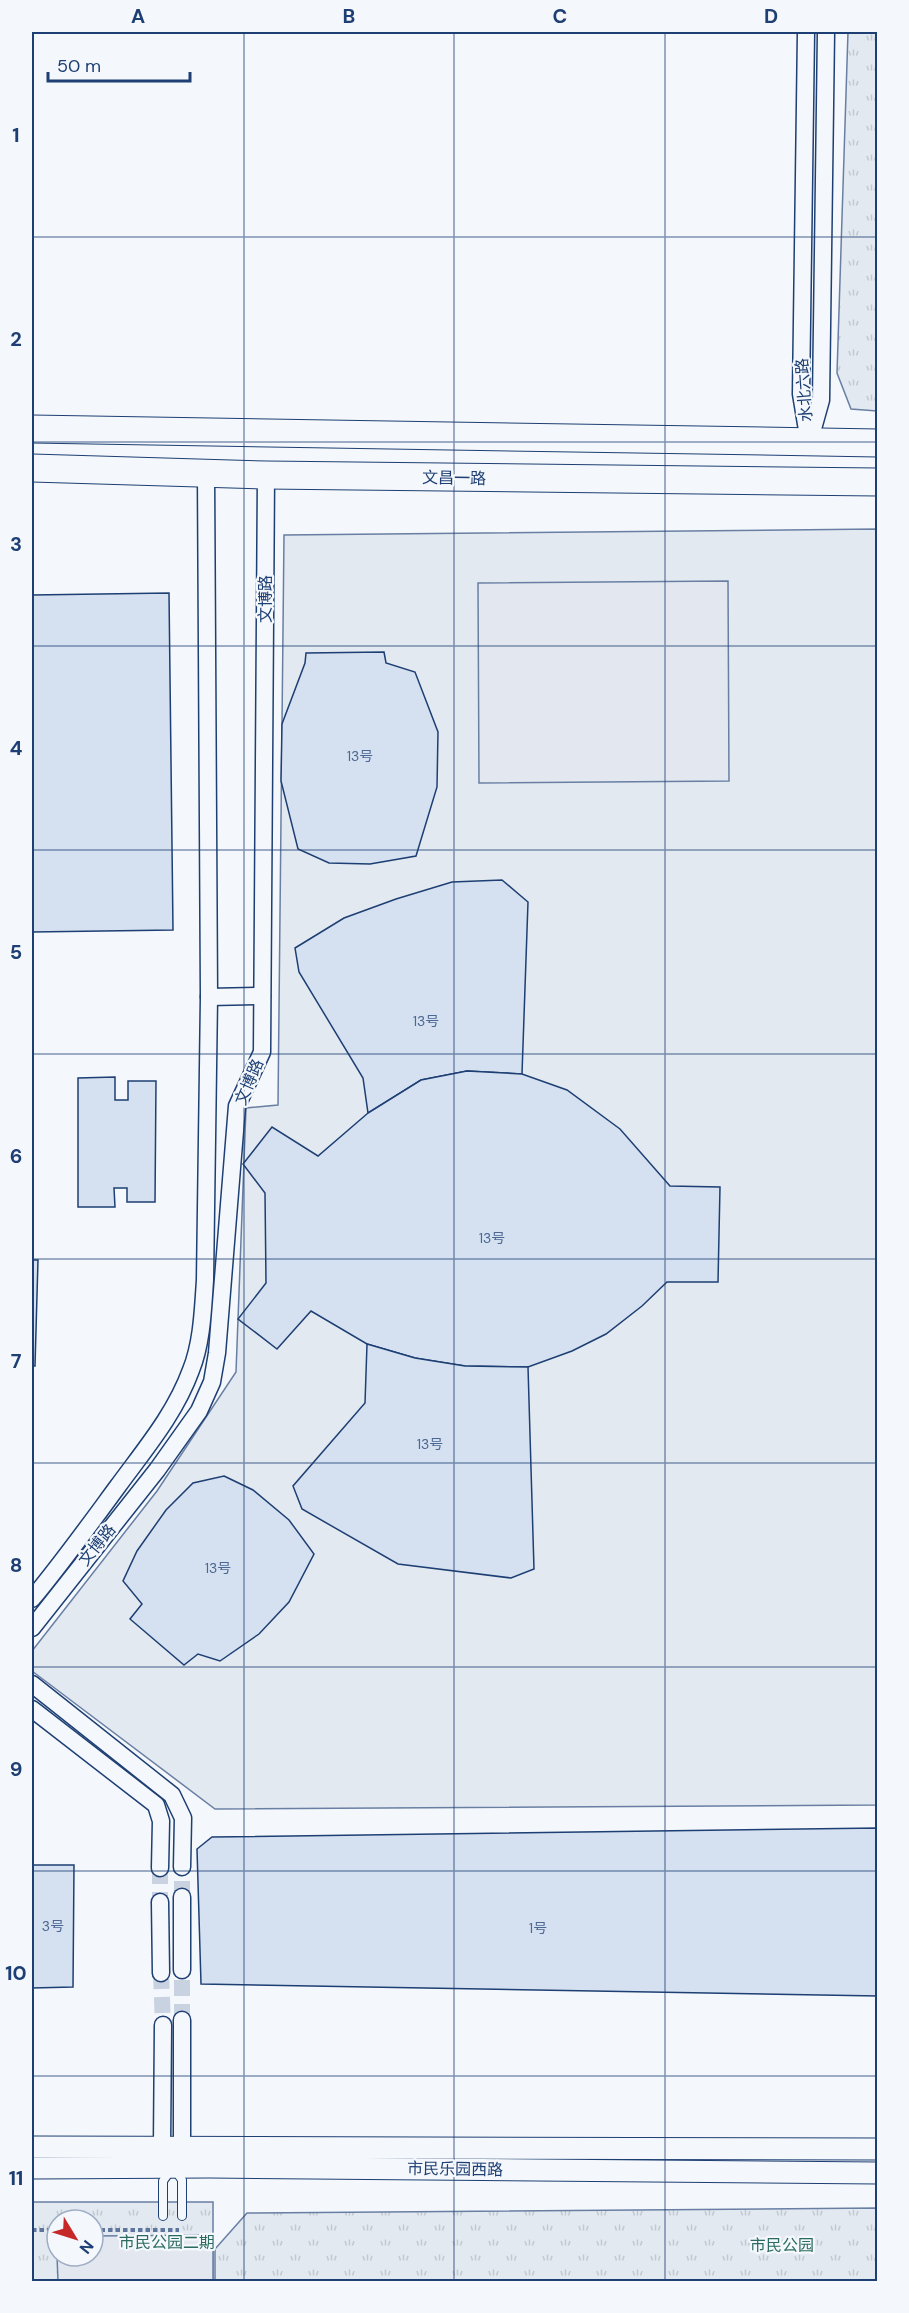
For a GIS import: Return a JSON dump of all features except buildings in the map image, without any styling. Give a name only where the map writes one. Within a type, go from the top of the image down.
[{"type":"main road","points":[[32,429],[878,443]]},
{"type":"main road","name":"文昌一路","points":[[32,468],[206,474],[865,482],[878,491]]},
{"type":"street","name":"水北六路","points":[[806,32],[801,394],[809,443]]},
{"type":"street","name":"水北六路","points":[[809,443],[821,400],[826,32]]},
{"type":"street","name":"文博路","points":[[32,1599],[160,1429],[178,1400],[192,1368],[201,1327],[205,1280],[209,996],[206,474]]},
{"type":"street","name":"文博路","points":[[32,1628],[157,1470],[199,1411],[212,1382],[217,1353],[237,1106],[262,1052],[266,475]]},
{"type":"street","points":[[209,996],[262,996]]},
{"type":"street","points":[[32,1684],[172,1795],[183,1818],[182,1867]]},
{"type":"street","points":[[32,1709],[156,1805],[161,1821],[160,1868]]},
{"type":"street","points":[[182,1898],[182,1970]]},
{"type":"street","points":[[160,1902],[162,1973]]},
{"type":"street","points":[[172,2146],[182,2020]]},
{"type":"street","points":[[163,2025],[173,2167]]},
{"type":"street","name":"市民乐园西路","points":[[32,2147],[878,2149]]},
{"type":"street","name":"市民乐园西路","points":[[32,2168],[173,2167],[878,2173]]},
{"type":"lane","points":[[163,2216],[163,2181],[173,2167],[182,2180],[182,2216]]},
{"type":"path","points":[[105,2230],[182,2230]]},
{"type":"green space","points":[[848,32],[877,32],[877,411],[851,409],[837,373]]},
{"type":"green space","points":[[877,529],[877,1805],[215,1809],[32,1671],[32,1651],[157,1491],[236,1372],[246,1108],[278,1105],[284,535]]},
{"type":"green space","name":"市民公园二期","points":[[32,2202],[213,2202],[213,2281],[32,2282]]},
{"type":"green space","name":"市民公园","points":[[877,2208],[877,2281],[215,2281],[215,2249],[247,2213]]},
{"type":"shaded area","points":[[728,581],[729,781],[479,783],[478,583]]},
{"type":"shaded area","points":[[213,2235],[213,2281],[58,2281],[57,2268],[105,2268],[105,2236]]},
{"type":"tunnel","points":[[182,1867],[182,1897]]},
{"type":"tunnel","points":[[160,1868],[160,1902]]},
{"type":"tunnel","points":[[182,1970],[182,2020]]},
{"type":"tunnel","points":[[161,1973],[163,2025]]}]
